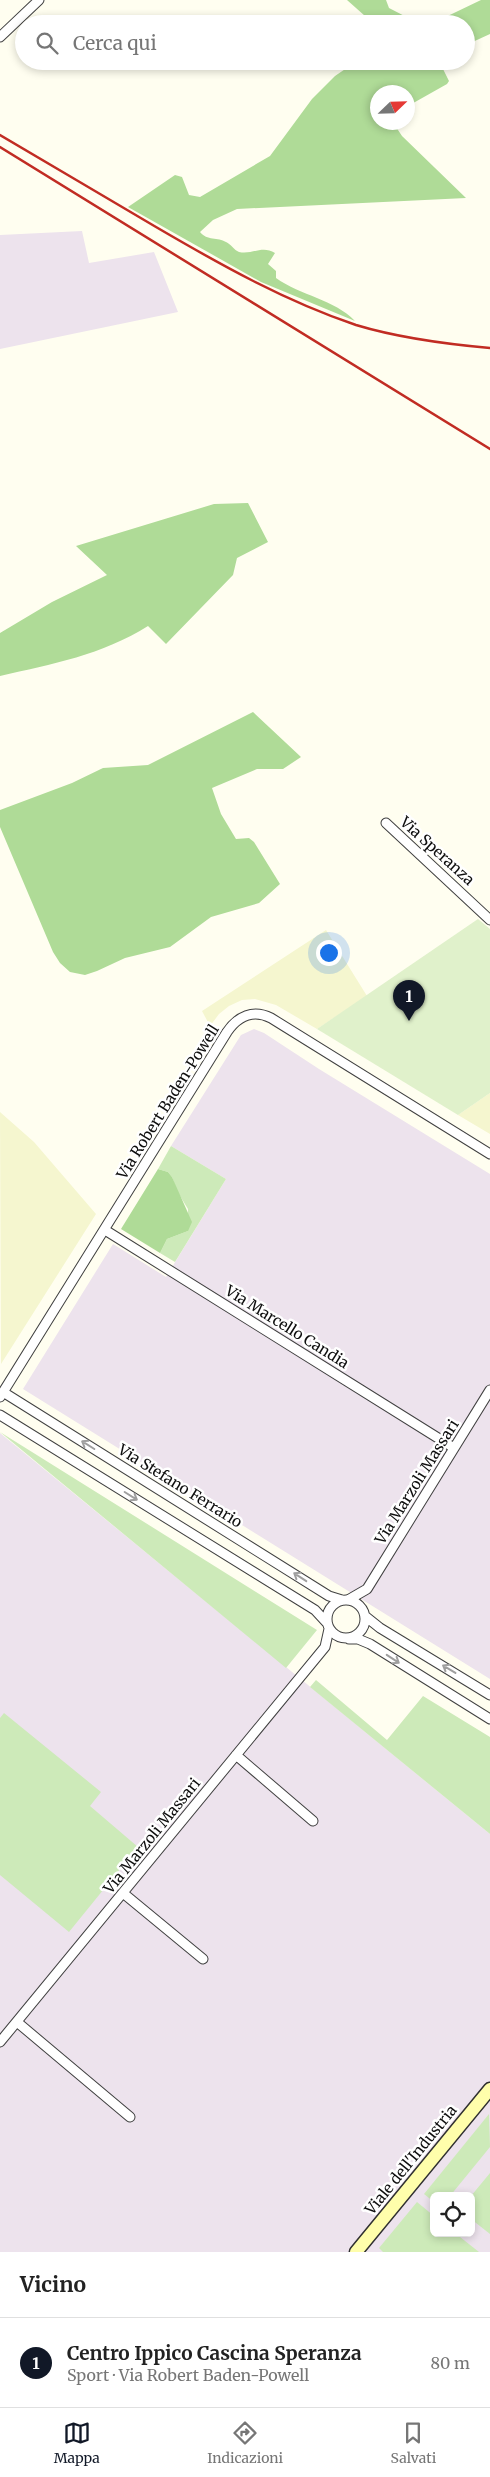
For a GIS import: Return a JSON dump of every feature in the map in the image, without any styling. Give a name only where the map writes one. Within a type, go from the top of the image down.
[{"type":"street","points":[[23,15],[39,0]]},
{"type":"street","points":[[0,37],[15,23]]},
{"type":"street","name":"Via Speranza","points":[[386,823],[490,920]]},
{"type":"street","name":"Via Robert Baden-Powell","points":[[2,1394],[230,1029],[236,1021],[247,1015],[258,1014],[271,1018],[490,1154]]},
{"type":"street","name":"Via Marcello Candia","points":[[105,1230],[454,1448]]},
{"type":"street","name":"Via Marzoli Massari","points":[[364,1614],[367,1588],[490,1390]]},
{"type":"street","name":"Via Stefano Ferrario","points":[[2,1394],[325,1594],[345,1600]]},
{"type":"street","points":[[0,1415],[314,1610],[337,1637],[358,1639],[370,1644],[490,1720]]},
{"type":"street","name":"Via Marzoli Massari","points":[[345,1600],[367,1588]]},
{"type":"street","points":[[328,1626],[328,1611],[332,1606],[345,1600],[359,1605],[364,1614],[382,1630],[490,1695]]},
{"type":"street","points":[[346,1639],[360,1633],[363,1628],[364,1614]]},
{"type":"street","name":"Via Marzoli Massari","points":[[325,1647],[328,1626]]},
{"type":"street","name":"Via Marzoli Massari","points":[[0,2042],[325,1647],[346,1639]]},
{"type":"street","points":[[236,1755],[313,1821]]},
{"type":"street","points":[[123,1893],[203,1960]]},
{"type":"street","points":[[17,2022],[130,2117]]},
{"type":"street","name":"Viale dell'Industria","points":[[356,2252],[490,2089]]},
{"type":"shaded area","points":[[82,231],[89,263],[154,252],[178,312],[0,349],[0,235]]},
{"type":"shaded area","points":[[254,1029],[264,1033],[490,1174],[490,1679],[23,1389],[113,1244],[166,1277],[226,1179],[171,1146],[241,1035]]},
{"type":"shaded area","points":[[0,1433],[490,1834],[490,2252],[0,2252]]},
{"type":"green space","points":[[347,0],[386,0],[389,8],[403,15],[364,15]]},
{"type":"green space","points":[[481,0],[490,0],[490,34],[475,41],[475,15],[450,15]]},
{"type":"green space","points":[[344,70],[444,70],[449,81],[415,102],[415,85],[370,85],[370,130],[398,130],[466,198],[237,209],[213,220],[200,232],[206,237],[226,242],[239,252],[266,250],[275,253],[268,264],[276,271],[276,278],[327,302],[355,321],[261,282],[128,207],[175,175],[182,177],[189,195],[200,197],[270,156],[312,99]]},
{"type":"green space","points":[[248,503],[268,542],[237,558],[233,575],[166,644],[148,626],[131,636],[95,651],[58,663],[0,676],[0,633],[52,602],[107,575],[76,546],[214,504]]},
{"type":"green space","points":[[253,712],[301,757],[283,769],[257,769],[212,788],[221,814],[236,839],[249,838],[254,842],[280,884],[259,903],[211,917],[170,947],[125,958],[85,975],[70,972],[60,963],[53,952],[0,827],[0,810],[72,783],[103,768],[148,765]]},
{"type":"green space","points":[[478,919],[490,929],[490,1093],[458,1115],[317,1029]]},
{"type":"green space","points":[[326,930],[367,996],[317,1029],[276,1005],[255,999],[242,1000],[229,1006],[219,1014],[210,1026],[202,1011]]},
{"type":"green space","points":[[490,1093],[490,1134],[458,1115]]},
{"type":"green space","points":[[0,1112],[34,1142],[96,1214],[1,1364]]},
{"type":"green space","points":[[171,1146],[226,1179],[175,1262],[160,1253],[167,1239],[188,1231],[188,1209],[177,1191],[172,1177],[168,1172],[158,1169]]},
{"type":"green space","points":[[158,1169],[168,1172],[172,1177],[192,1222],[188,1231],[167,1239],[160,1253],[121,1229]]},
{"type":"green space","points":[[0,1432],[317,1630],[286,1668]]},
{"type":"green space","points":[[316,1680],[387,1740],[423,1696],[490,1737],[490,1834],[310,1687]]},
{"type":"green space","points":[[4,1713],[101,1792],[90,1806],[138,1847],[69,1932],[0,1875],[0,1718]]},
{"type":"green space","points":[[489,2114],[490,2147],[453,2192],[430,2192],[430,2199],[424,2194]]},
{"type":"green space","points":[[490,2173],[490,2234],[475,2222],[474,2192]]},
{"type":"green space","points":[[417,2202],[430,2213],[430,2237],[460,2237],[479,2252],[383,2252],[379,2248]]},
{"type":"railway","points":[[0,135],[205,255],[304,305],[356,325],[389,334],[490,348]]},
{"type":"railway","points":[[0,147],[490,449]]},
{"type":"place","name":"Centro Ippico Cascina Speranza","points":[[409,1021]]}]
